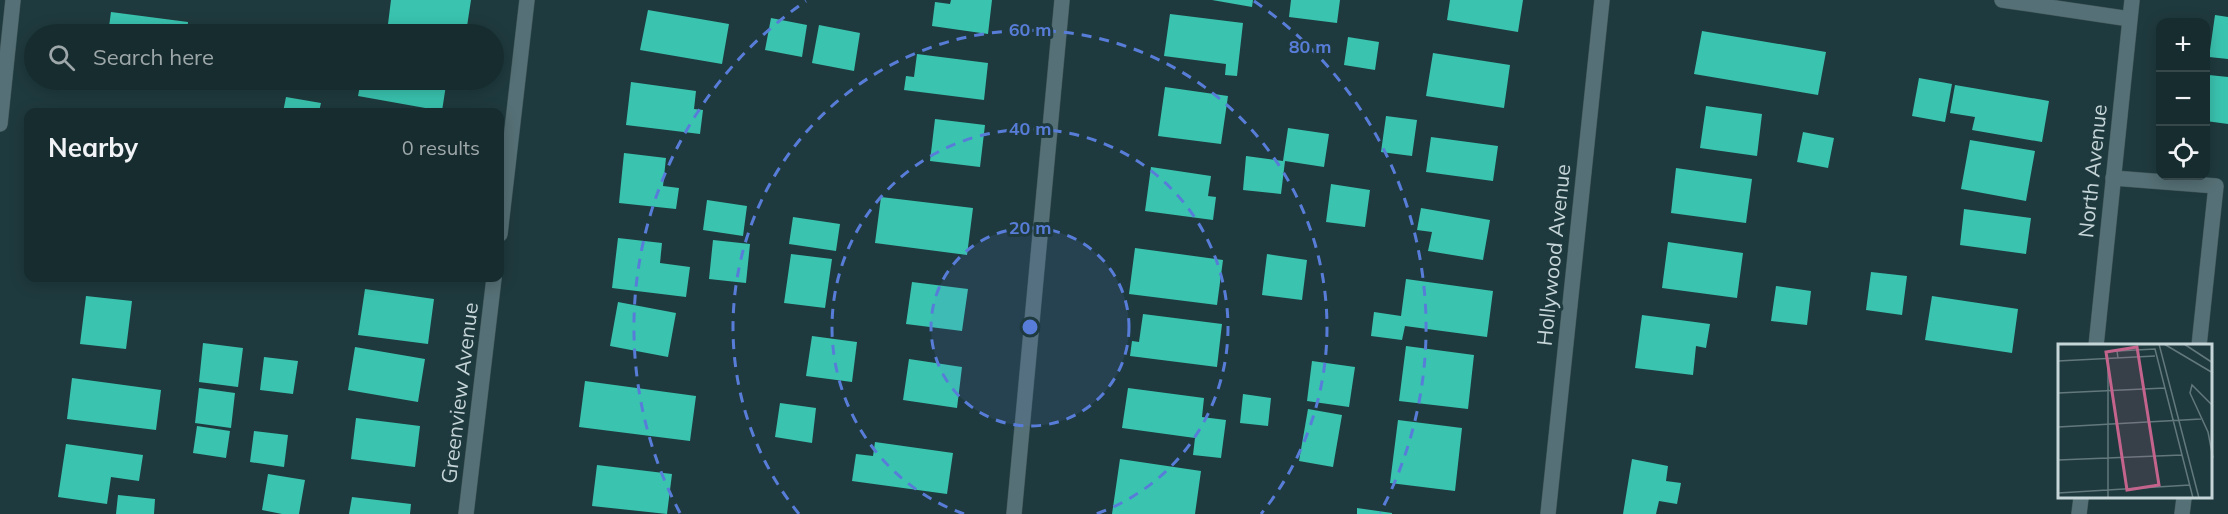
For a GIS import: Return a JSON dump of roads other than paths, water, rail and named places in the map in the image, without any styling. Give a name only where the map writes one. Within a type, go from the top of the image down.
[{"type":"street","points":[[0,124],[12,0]]},
{"type":"street","points":[[504,199],[527,0]]},
{"type":"street","points":[[1014,514],[1062,0]]},
{"type":"street","name":"Hollywood Avenue","points":[[1548,514],[1602,0]]},
{"type":"street","points":[[2002,0],[2130,20]]},
{"type":"street","name":"North Avenue","points":[[2096,344],[2132,0]]},
{"type":"street","points":[[2113,178],[2216,186],[2199,344]]},
{"type":"street","name":"Greenview Avenue","points":[[466,514],[494,282]]},
{"type":"street","points":[[2079,514],[2081,499]]},
{"type":"street","points":[[2182,514],[2184,499]]}]
